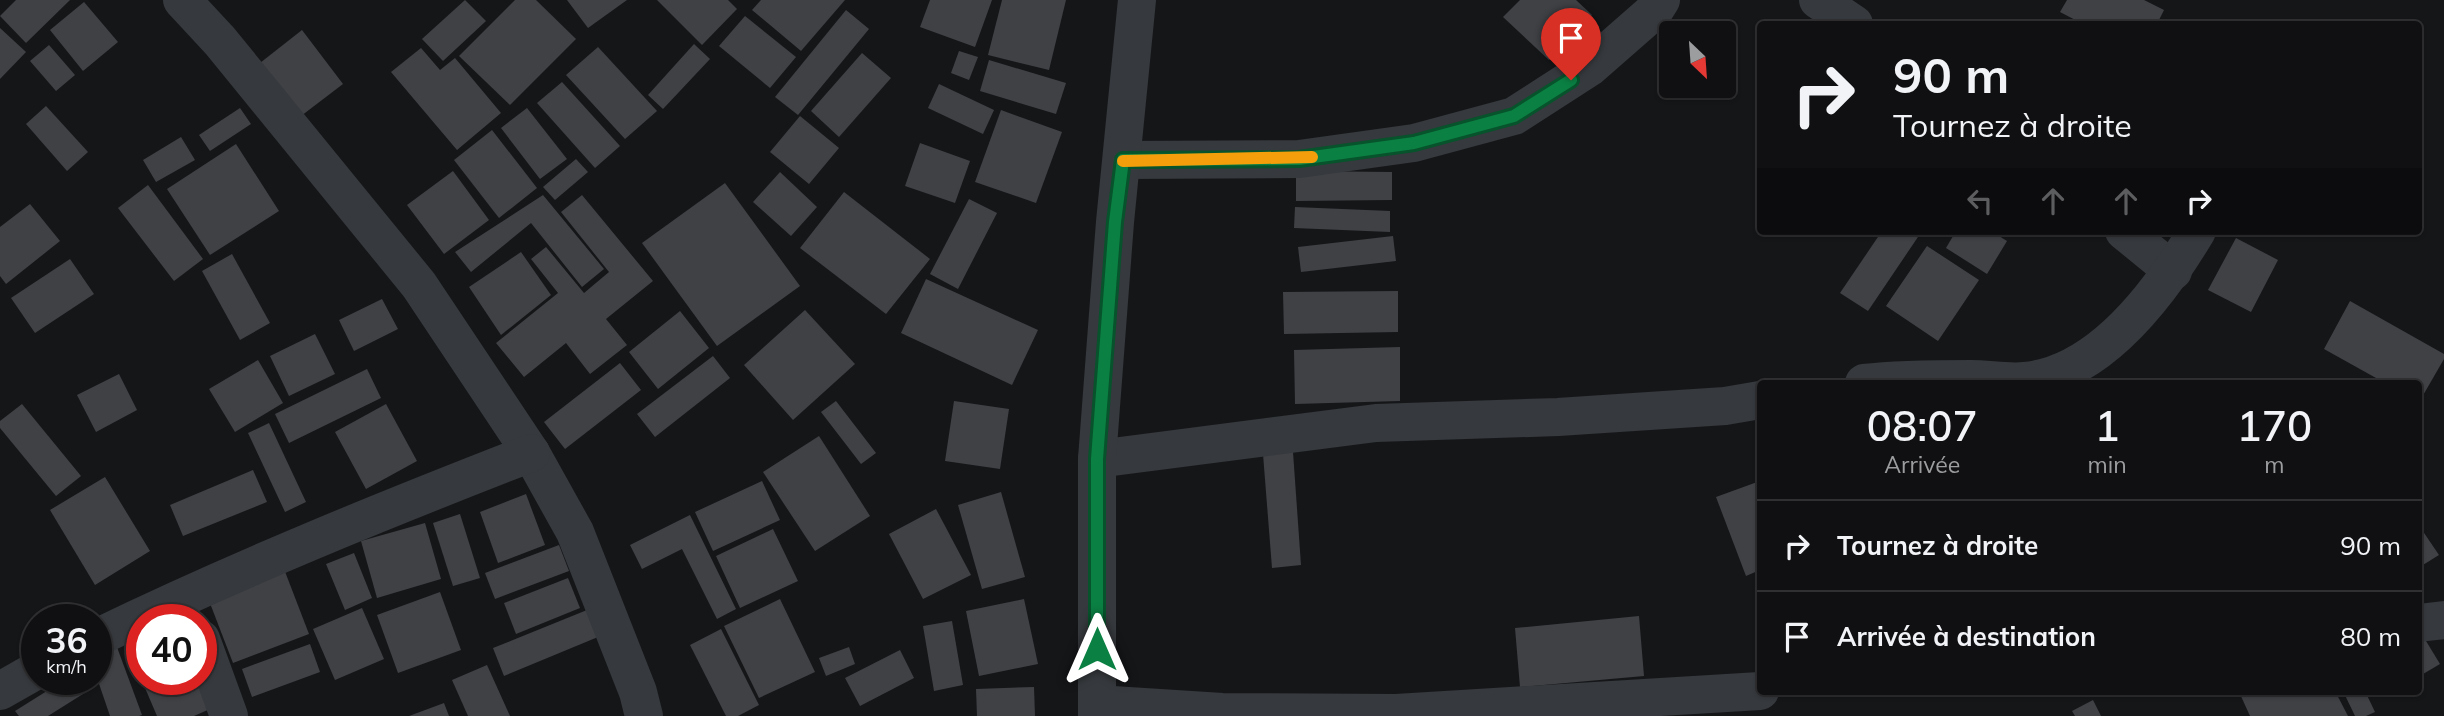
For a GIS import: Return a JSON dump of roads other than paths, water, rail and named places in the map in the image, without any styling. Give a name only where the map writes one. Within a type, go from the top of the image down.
[{"type":"street","points":[[182,0],[220,41],[419,285],[531,453],[575,532],[638,692],[644,716]]},
{"type":"street","points":[[1137,0],[1115,222],[1097,459],[1097,710],[1396,713],[1757,691]]},
{"type":"street","points":[[1123,160],[1299,159],[1414,143],[1514,116],[1590,67],[1654,11],[1661,0]]},
{"type":"street","points":[[1818,0],[1850,21]]},
{"type":"street","points":[[2129,235],[2173,271]]},
{"type":"street","points":[[2030,380],[2065,370],[2114,339],[2173,271],[2195,235]]},
{"type":"street","points":[[1944,380],[1998,380]]},
{"type":"street","points":[[1097,459],[1376,423],[1558,417],[1725,406],[1757,401]]},
{"type":"street","points":[[196,604],[362,519],[531,453]]},
{"type":"street","points":[[2422,623],[2444,620]]},
{"type":"street","points":[[0,691],[21,679]]},
{"type":"street","points":[[217,683],[229,716]]}]
